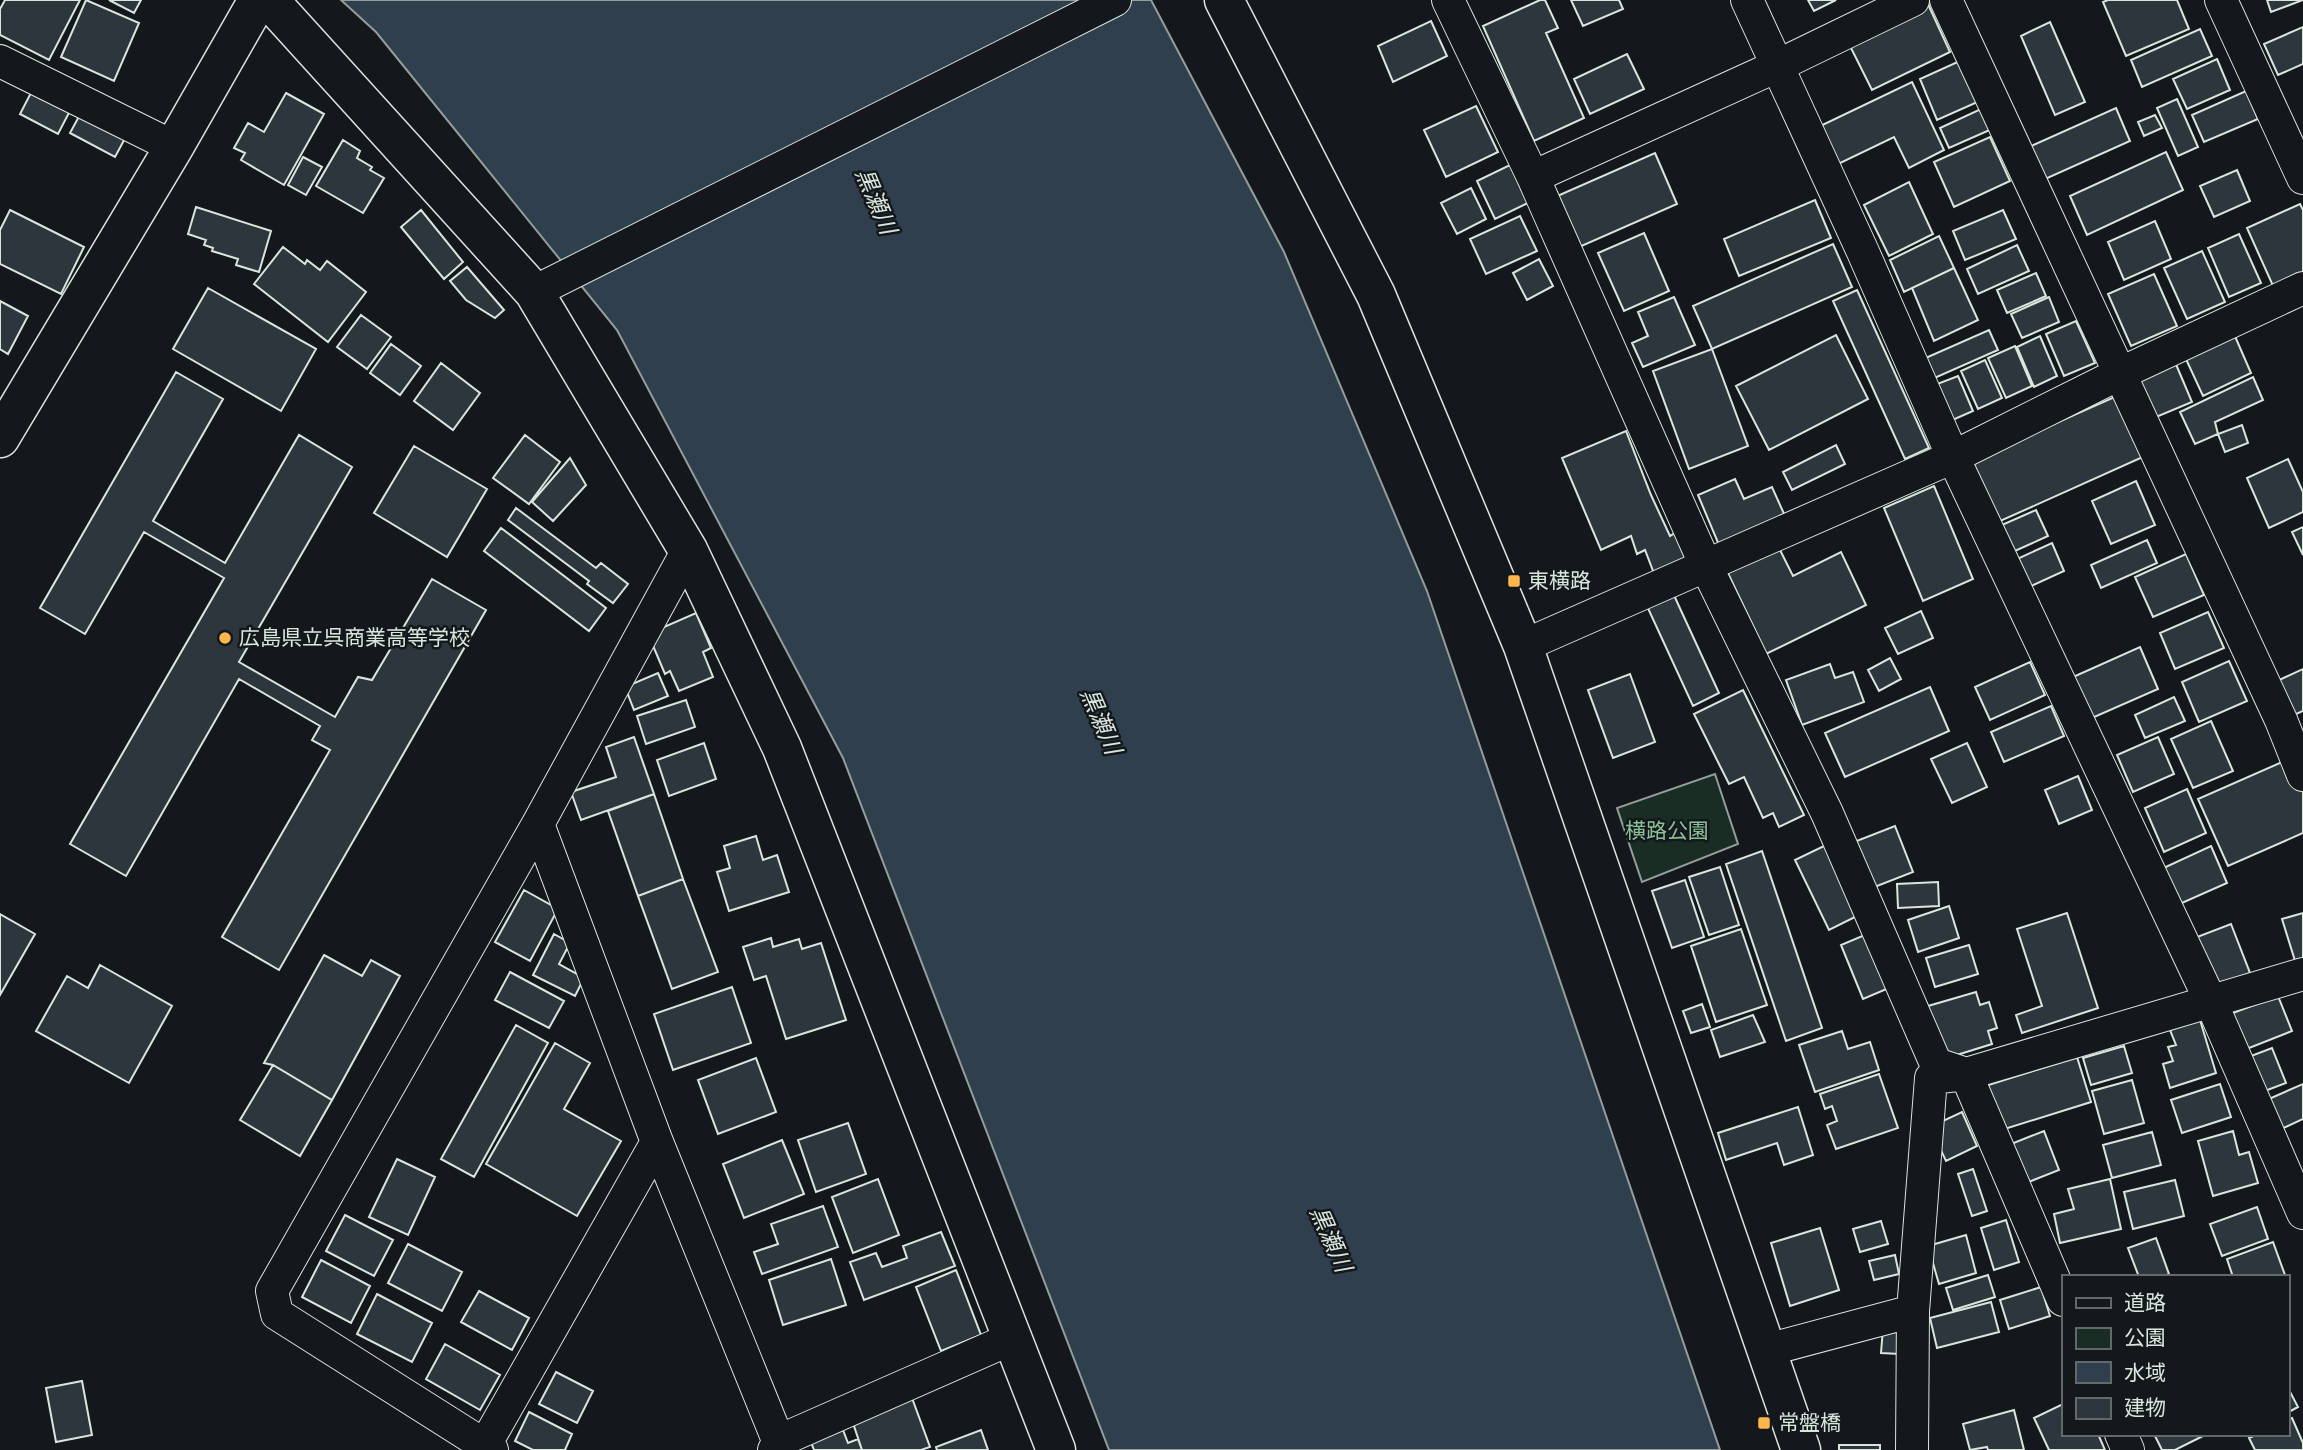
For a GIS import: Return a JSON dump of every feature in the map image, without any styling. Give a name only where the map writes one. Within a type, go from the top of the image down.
[{"type":"street","points":[[0,438],[174,147],[258,0]]},
{"type":"street","points":[[269,0],[546,286],[688,551],[782,748],[1056,1450]]},
{"type":"street","points":[[546,286],[1115,0]]},
{"type":"street","points":[[1224,0],[1376,295],[1523,646],[1801,1450]]},
{"type":"street","points":[[1448,0],[1533,177],[1706,566],[1827,813],[1936,1064],[1966,1074],[2062,1298]]},
{"type":"street","points":[[1747,0],[1863,252],[1953,457],[2211,1002],[2303,1213]]},
{"type":"street","points":[[1533,177],[1777,66],[1913,0]]},
{"type":"street","points":[[1947,0],[2281,720],[2303,775]]},
{"type":"street","points":[[2221,0],[2303,178]]},
{"type":"street","points":[[0,61],[174,147]]},
{"type":"street","points":[[1523,646],[1953,457],[2119,374],[2303,288]]},
{"type":"street","points":[[657,1142],[489,1447],[277,1314],[272,1291],[538,824],[688,551]]},
{"type":"street","points":[[538,824],[657,1142],[778,1447],[1013,1338]]},
{"type":"street","points":[[1912,1450],[1913,1311],[1931,1079],[1966,1074],[2303,974]]},
{"type":"street","points":[[1766,1350],[1913,1311]]},
{"type":"green space","name":"横路公園","points":[[1715,774],[1738,844],[1642,882],[1617,808]]},
{"type":"water","name":"黒瀬川","points":[[341,0],[1151,0],[1284,252],[1427,591],[1720,1450],[1109,1450],[843,758],[617,330],[376,32]]},
{"type":"building","points":[[5,0],[80,0],[49,60],[0,35],[0,9]]},
{"type":"building","points":[[86,0],[139,23],[114,81],[61,57]]},
{"type":"building","points":[[109,0],[141,0],[134,13]]},
{"type":"building","points":[[1545,0],[1558,28],[1546,33],[1584,118],[1534,141],[1483,26]]},
{"type":"building","points":[[1571,0],[1619,0],[1623,9],[1583,26]]},
{"type":"building","points":[[1808,0],[1836,0],[1814,11]]},
{"type":"building","points":[[2177,0],[2189,29],[2126,56],[2103,2]]},
{"type":"building","points":[[2267,0],[2303,0],[2271,12]]},
{"type":"building","points":[[1927,2],[1950,52],[1872,90],[1847,40]]},
{"type":"building","points":[[1431,21],[1447,56],[1393,82],[1378,46]]},
{"type":"building","points":[[2050,22],[2085,102],[2055,115],[2021,36]]},
{"type":"building","points":[[2303,27],[2303,64],[2278,75],[2264,44]]},
{"type":"building","points":[[2200,29],[2212,56],[2142,87],[2131,60]]},
{"type":"building","points":[[1627,54],[1644,89],[1590,114],[1574,79]]},
{"type":"building","points":[[1964,59],[1982,100],[1937,120],[1920,79]]},
{"type":"building","points":[[2217,59],[2230,90],[2187,109],[2173,79]]},
{"type":"building","points":[[1912,82],[1944,150],[1909,168],[1894,137],[1832,167],[1814,129]]},
{"type":"building","points":[[35,85],[73,105],[58,134],[20,114]]},
{"type":"building","points":[[2246,91],[2258,119],[2204,142],[2192,115]]},
{"type":"building","points":[[286,93],[324,114],[284,185],[241,160],[245,153],[234,148],[248,123],[264,132]]},
{"type":"building","points":[[2177,99],[2198,147],[2178,156],[2157,108]]},
{"type":"building","points":[[1476,106],[1498,152],[1446,177],[1424,130]]},
{"type":"building","points":[[84,107],[129,131],[115,157],[70,133]]},
{"type":"building","points":[[1983,108],[1992,129],[1949,148],[1940,128]]},
{"type":"building","points":[[2116,108],[2130,141],[2043,180],[2029,147]]},
{"type":"building","points":[[2155,115],[2162,128],[2144,136],[2138,122]]},
{"type":"building","points":[[1990,137],[2010,181],[1954,207],[1934,162]]},
{"type":"building","points":[[343,140],[360,151],[357,158],[384,178],[363,213],[316,186]]},
{"type":"building","points":[[2166,152],[2183,190],[2087,235],[2070,196]]},
{"type":"building","points":[[1655,153],[1677,204],[1577,248],[1555,197]]},
{"type":"building","points":[[303,157],[322,167],[306,195],[288,185]]},
{"type":"building","points":[[1514,163],[1532,201],[1495,219],[1477,181]]},
{"type":"building","points":[[2237,170],[2250,201],[2214,217],[2200,186]]},
{"type":"building","points":[[1909,182],[1933,234],[1889,256],[1864,205]]},
{"type":"building","points":[[1471,188],[1486,219],[1457,234],[1441,203]]},
{"type":"building","points":[[1815,200],[1831,238],[1739,276],[1724,239]]},
{"type":"building","points":[[2300,204],[2303,210],[2303,275],[2274,288],[2247,228]]},
{"type":"building","points":[[196,207],[271,231],[259,272],[236,265],[238,259],[212,251],[213,248],[204,245],[206,240],[188,234]]},
{"type":"building","points":[[10,210],[84,247],[61,294],[0,264],[0,230]]},
{"type":"building","points":[[421,210],[463,262],[444,279],[401,227]]},
{"type":"building","points":[[2003,210],[2016,239],[1965,260],[1953,231]]},
{"type":"building","points":[[1520,216],[1537,251],[1486,274],[1470,239]]},
{"type":"building","points":[[2155,221],[2171,259],[2124,280],[2108,242]]},
{"type":"building","points":[[1644,233],[1669,291],[1624,311],[1598,253]]},
{"type":"building","points":[[2239,234],[2261,283],[2229,297],[2208,248]]},
{"type":"building","points":[[1939,236],[1954,268],[1904,292],[1890,260]]},
{"type":"building","points":[[1833,244],[1852,287],[1712,349],[1693,306]]},
{"type":"building","points":[[2017,245],[2029,271],[1978,294],[1967,269]]},
{"type":"building","points":[[283,247],[305,264],[307,260],[320,270],[327,261],[366,292],[328,342],[254,284]]},
{"type":"building","points":[[2202,251],[2225,302],[2187,319],[2164,268]]},
{"type":"building","points":[[1539,259],[1553,286],[1527,300],[1513,273]]},
{"type":"building","points":[[467,267],[504,310],[495,318],[466,300],[450,281]]},
{"type":"building","points":[[1954,268],[1978,320],[1934,341],[1912,288]]},
{"type":"building","points":[[2036,273],[2046,296],[2007,313],[1997,290]]},
{"type":"building","points":[[2154,274],[2177,326],[2131,346],[2108,294]]},
{"type":"building","points":[[208,288],[316,349],[281,411],[173,349]]},
{"type":"building","points":[[1857,290],[1929,448],[1905,459],[1833,301]]},
{"type":"building","points":[[1674,297],[1695,345],[1643,367],[1632,343],[1648,336],[1638,312]]},
{"type":"building","points":[[2049,297],[2059,322],[2022,338],[2011,314]]},
{"type":"building","points":[[0,301],[28,316],[8,354],[0,349]]},
{"type":"building","points":[[361,315],[391,337],[367,369],[337,347]]},
{"type":"building","points":[[2076,321],[2095,363],[2064,376],[2046,334]]},
{"type":"building","points":[[1989,330],[1998,350],[1930,380],[1921,360]]},
{"type":"building","points":[[2234,334],[2251,373],[2203,396],[2185,357]]},
{"type":"building","points":[[1836,335],[1868,399],[1769,450],[1736,386]]},
{"type":"building","points":[[2040,336],[2057,376],[2034,387],[2017,347]]},
{"type":"building","points":[[391,344],[421,366],[400,395],[370,373]]},
{"type":"building","points":[[2015,346],[2032,386],[2006,398],[1988,358]]},
{"type":"building","points":[[1712,349],[1748,446],[1689,469],[1653,371]]},
{"type":"building","points":[[1985,360],[2002,398],[1978,409],[1961,371]]},
{"type":"building","points":[[2175,362],[2192,402],[2149,420],[2134,382]]},
{"type":"building","points":[[441,363],[480,393],[453,430],[414,401]]},
{"type":"building","points":[[176,372],[223,399],[153,521],[225,563],[299,435],[352,467],[239,662],[335,717],[358,677],[372,680],[432,579],[486,610],[279,970],[222,937],[330,750],[312,740],[320,726],[239,679],[126,876],[70,844],[224,578],[144,532],[85,634],[40,608]]},
{"type":"building","points":[[1958,376],[1973,411],[1948,422],[1932,386]]},
{"type":"building","points":[[2253,377],[2263,400],[2215,422],[2218,434],[2195,444],[2180,412]]},
{"type":"building","points":[[2119,395],[2145,456],[1998,522],[1970,461]]},
{"type":"building","points":[[2242,425],[2248,443],[2225,452],[2218,434]]},
{"type":"building","points":[[1626,431],[1670,536],[1678,531],[1692,560],[1655,576],[1645,550],[1637,554],[1631,536],[1601,550],[1562,458]]},
{"type":"building","points":[[525,435],[560,462],[529,504],[493,478]]},
{"type":"building","points":[[1836,445],[1845,464],[1792,490],[1783,472]]},
{"type":"building","points":[[414,446],[487,489],[447,557],[374,513]]},
{"type":"building","points":[[570,458],[586,485],[553,521],[532,502]]},
{"type":"building","points":[[2288,459],[2303,492],[2303,512],[2269,528],[2247,478]]},
{"type":"building","points":[[1735,479],[1744,499],[1772,487],[1785,516],[1719,545],[1698,495]]},
{"type":"building","points":[[2136,481],[2155,525],[2111,544],[2092,501]]},
{"type":"building","points":[[1934,486],[1973,579],[1923,601],[1884,508]]},
{"type":"building","points":[[516,508],[596,568],[601,563],[628,584],[613,603],[587,584],[589,581],[508,520]]},
{"type":"building","points":[[2036,510],[2048,536],[2006,555],[1995,528]]},
{"type":"building","points":[[2303,527],[2303,555],[2292,532]]},
{"type":"building","points":[[501,528],[606,608],[589,631],[484,551]]},
{"type":"building","points":[[2147,540],[2157,563],[2101,588],[2091,565]]},
{"type":"building","points":[[2052,543],[2064,571],[2027,588],[2015,560]]},
{"type":"building","points":[[1777,544],[1793,576],[1841,552],[1866,605],[1766,654],[1726,569]]},
{"type":"building","points":[[2186,554],[2204,595],[2153,617],[2135,577]]},
{"type":"building","points":[[1672,591],[1719,693],[1693,706],[1646,604]]},
{"type":"building","points":[[1921,611],[1933,638],[1898,654],[1885,628]]},
{"type":"building","points":[[2208,612],[2224,648],[2175,669],[2160,633]]},
{"type":"building","points":[[696,613],[711,648],[703,652],[713,677],[679,691],[670,671],[665,674],[648,634]]},
{"type":"building","points":[[2140,647],[2158,689],[2092,718],[2073,677]]},
{"type":"building","points":[[1890,658],[1901,679],[1879,691],[1868,670]]},
{"type":"building","points":[[2229,661],[2247,701],[2199,722],[2182,682]]},
{"type":"building","points":[[2030,662],[2045,695],[1990,720],[1975,687]]},
{"type":"building","points":[[1830,664],[1835,678],[1853,672],[1864,702],[1802,725],[1786,680]]},
{"type":"building","points":[[2303,669],[2303,711],[2294,715],[2277,681]]},
{"type":"building","points":[[658,673],[668,696],[634,710],[625,687]]},
{"type":"building","points":[[1630,674],[1655,742],[1613,758],[1588,690]]},
{"type":"building","points":[[1930,687],[1949,731],[1845,777],[1825,733]]},
{"type":"building","points":[[1743,690],[1804,815],[1779,827],[1773,813],[1763,818],[1744,777],[1729,784],[1694,714]]},
{"type":"building","points":[[2174,697],[2185,721],[2145,738],[2135,715]]},
{"type":"building","points":[[686,700],[695,727],[646,744],[637,716]]},
{"type":"building","points":[[2051,706],[2064,736],[2004,762],[1991,732]]},
{"type":"building","points":[[2211,721],[2233,771],[2193,788],[2171,739]]},
{"type":"building","points":[[634,737],[654,794],[581,820],[571,792],[616,777],[606,747]]},
{"type":"building","points":[[2158,737],[2174,774],[2133,792],[2117,755]]},
{"type":"building","points":[[704,743],[716,779],[669,796],[657,760]]},
{"type":"building","points":[[1967,743],[1987,787],[1952,803],[1931,759]]},
{"type":"building","points":[[2289,759],[2303,792],[2303,833],[2228,866],[2198,799]]},
{"type":"building","points":[[2078,776],[2092,810],[2059,824],[2045,790]]},
{"type":"building","points":[[2187,789],[2206,833],[2164,852],[2145,808]]},
{"type":"building","points":[[654,794],[683,879],[638,896],[608,811]]},
{"type":"building","points":[[1895,826],[1913,872],[1872,888],[1854,842]]},
{"type":"building","points":[[756,836],[763,860],[777,855],[789,892],[729,911],[717,872],[730,868],[724,846]]},
{"type":"building","points":[[1828,844],[1861,914],[1829,930],[1795,860]]},
{"type":"building","points":[[2211,846],[2227,883],[2173,907],[2157,871]]},
{"type":"building","points":[[1762,851],[1822,1028],[1786,1041],[1726,864]]},
{"type":"building","points":[[1720,867],[1739,925],[1709,935],[1689,877]]},
{"type":"building","points":[[683,879],[718,972],[672,989],[638,896]]},
{"type":"building","points":[[1685,880],[1704,937],[1672,948],[1652,891]]},
{"type":"building","points":[[1938,882],[1939,906],[1898,908],[1897,884]]},
{"type":"building","points":[[524,890],[558,909],[530,961],[495,942]]},
{"type":"building","points":[[1949,906],[1959,938],[1918,952],[1908,920]]},
{"type":"building","points":[[2067,913],[2098,1008],[2022,1033],[2016,1015],[2042,1006],[2017,929]]},
{"type":"building","points":[[2303,913],[2303,962],[2296,964],[2282,919]]},
{"type":"building","points":[[0,914],[35,934],[0,995]]},
{"type":"building","points":[[2231,924],[2250,973],[2215,986],[2197,937]]},
{"type":"building","points":[[1741,929],[1767,1005],[1716,1022],[1691,946]]},
{"type":"building","points":[[554,934],[570,943],[559,964],[584,978],[575,996],[533,975]]},
{"type":"building","points":[[1867,934],[1889,988],[1863,999],[1841,945]]},
{"type":"building","points":[[771,938],[773,947],[799,939],[802,949],[821,943],[846,1020],[786,1039],[766,976],[754,980],[743,947]]},
{"type":"building","points":[[1969,945],[1978,974],[1935,987],[1926,958]]},
{"type":"building","points":[[324,955],[362,976],[371,960],[400,976],[332,1100],[273,1065],[264,1063]]},
{"type":"building","points":[[100,965],[172,1006],[129,1083],[36,1031],[67,976],[88,988]]},
{"type":"building","points":[[510,972],[564,1001],[549,1028],[495,1000]]},
{"type":"building","points":[[732,987],[751,1043],[673,1070],[654,1014]]},
{"type":"building","points":[[1976,992],[1980,1005],[1989,1002],[1997,1028],[1988,1031],[1992,1044],[1944,1059],[1928,1006]]},
{"type":"building","points":[[2278,996],[2292,1031],[2239,1052],[2225,1016]]},
{"type":"building","points":[[1702,1004],[1710,1027],[1691,1033],[1683,1011]]},
{"type":"building","points":[[1753,1015],[1765,1042],[1720,1057],[1711,1030]]},
{"type":"building","points":[[2200,1020],[2216,1073],[2170,1088],[2163,1064],[2173,1061],[2168,1047],[2176,1045],[2170,1030]]},
{"type":"building","points":[[516,1025],[548,1043],[474,1177],[441,1159]]},
{"type":"building","points":[[1842,1031],[1848,1049],[1870,1042],[1879,1070],[1815,1092],[1799,1045]]},
{"type":"building","points":[[555,1043],[590,1063],[564,1109],[621,1141],[577,1216],[486,1164]]},
{"type":"building","points":[[2124,1046],[2132,1073],[2091,1085],[2083,1058]]},
{"type":"building","points":[[2272,1048],[2286,1083],[2257,1094],[2243,1059]]},
{"type":"building","points":[[2077,1057],[2091,1102],[1995,1132],[1982,1087]]},
{"type":"building","points":[[756,1058],[776,1112],[718,1134],[698,1080]]},
{"type":"building","points":[[273,1065],[332,1100],[300,1156],[240,1120]]},
{"type":"building","points":[[1879,1074],[1898,1128],[1836,1149],[1827,1125],[1837,1121],[1832,1106],[1825,1109],[1820,1094]]},
{"type":"building","points":[[2132,1080],[2144,1123],[2104,1134],[2092,1091]]},
{"type":"building","points":[[2220,1084],[2231,1117],[2182,1133],[2171,1100]]},
{"type":"building","points":[[2303,1084],[2303,1119],[2275,1132],[2262,1102]]},
{"type":"building","points":[[1798,1107],[1813,1155],[1784,1165],[1777,1143],[1726,1160],[1718,1133]]},
{"type":"building","points":[[1962,1112],[1977,1146],[1946,1161],[1930,1127]]},
{"type":"building","points":[[848,1123],[866,1174],[816,1192],[798,1140]]},
{"type":"building","points":[[2044,1131],[2059,1170],[2026,1183],[2011,1144]]},
{"type":"building","points":[[2233,1131],[2239,1155],[2249,1152],[2258,1183],[2213,1196],[2198,1141]]},
{"type":"building","points":[[2152,1132],[2161,1165],[2112,1178],[2103,1145]]},
{"type":"building","points":[[782,1140],[804,1194],[744,1218],[723,1164]]},
{"type":"building","points":[[397,1159],[435,1177],[408,1235],[369,1217]]},
{"type":"building","points":[[1973,1169],[1987,1211],[1972,1216],[1958,1174]]},
{"type":"building","points":[[878,1179],[899,1235],[853,1253],[832,1197]]},
{"type":"building","points":[[2110,1179],[2121,1229],[2060,1243],[2054,1214],[2074,1209],[2068,1189]]},
{"type":"building","points":[[2175,1180],[2184,1216],[2133,1229],[2124,1192]]},
{"type":"building","points":[[823,1206],[838,1247],[762,1274],[754,1252],[778,1244],[771,1224]]},
{"type":"building","points":[[2257,1207],[2268,1239],[2222,1256],[2210,1224]]},
{"type":"building","points":[[345,1215],[393,1240],[374,1276],[326,1251]]},
{"type":"building","points":[[2006,1220],[2019,1262],[1994,1270],[1981,1228]]},
{"type":"building","points":[[1881,1221],[1888,1244],[1860,1252],[1853,1229]]},
{"type":"building","points":[[1820,1228],[1839,1290],[1790,1306],[1771,1243]]},
{"type":"building","points":[[941,1232],[955,1266],[864,1300],[850,1262],[876,1253],[882,1267],[907,1258],[903,1246]]},
{"type":"building","points":[[1966,1235],[1976,1273],[1939,1284],[1928,1246]]},
{"type":"building","points":[[2156,1238],[2169,1274],[2138,1275],[2128,1248]]},
{"type":"building","points":[[2273,1242],[2285,1275],[2232,1275],[2227,1259]]},
{"type":"building","points":[[408,1244],[462,1272],[442,1311],[388,1283]]},
{"type":"building","points":[[1895,1255],[1899,1274],[1874,1280],[1869,1261]]},
{"type":"building","points":[[831,1259],[846,1305],[783,1325],[769,1280]]},
{"type":"building","points":[[321,1260],[370,1286],[351,1323],[302,1297]]},
{"type":"building","points":[[956,1270],[981,1335],[941,1351],[916,1287]]},
{"type":"building","points":[[1988,1275],[1995,1297],[1953,1310],[1946,1288]]},
{"type":"building","points":[[2041,1287],[2050,1316],[2009,1329],[2000,1300]]},
{"type":"building","points":[[479,1291],[529,1318],[512,1350],[461,1322]]},
{"type":"building","points":[[377,1294],[432,1323],[412,1362],[357,1334]]},
{"type":"building","points":[[1991,1302],[1999,1332],[1937,1348],[1930,1318]]},
{"type":"building","points":[[1883,1328],[1901,1329],[1900,1354],[1881,1353]]},
{"type":"building","points":[[445,1344],[500,1375],[480,1410],[426,1379]]},
{"type":"building","points":[[556,1372],[593,1391],[577,1423],[539,1404]]},
{"type":"building","points":[[82,1381],[92,1435],[56,1442],[46,1388]]},
{"type":"building","points":[[2289,1390],[2298,1407],[2289,1412]]},
{"type":"building","points":[[912,1398],[930,1447],[921,1450],[862,1450],[852,1420]]},
{"type":"building","points":[[2062,1404],[2062,1436],[2099,1436],[2105,1450],[2049,1450],[2034,1418]]},
{"type":"building","points":[[2014,1410],[2024,1450],[1988,1450],[1987,1447],[1970,1450],[1963,1424]]},
{"type":"building","points":[[529,1412],[572,1434],[565,1450],[533,1450],[515,1441]]},
{"type":"building","points":[[2292,1418],[2303,1443],[2303,1450],[2255,1450],[2249,1438],[2289,1436],[2289,1419]]},
{"type":"building","points":[[843,1430],[848,1443],[858,1439],[862,1450],[814,1450],[811,1442]]},
{"type":"building","points":[[981,1430],[988,1450],[937,1450],[936,1447]]},
{"type":"building","points":[[2155,1436],[2203,1436],[2175,1450],[2162,1450]]},
{"type":"building","points":[[1839,1445],[1880,1445],[1880,1450],[1839,1450]]},
{"type":"place","name":"東横路","points":[[1514,581]]},
{"type":"place","name":"広島県立呉商業高等学校","points":[[225,638]]},
{"type":"place","name":"常盤橋","points":[[1764,1423]]}]
